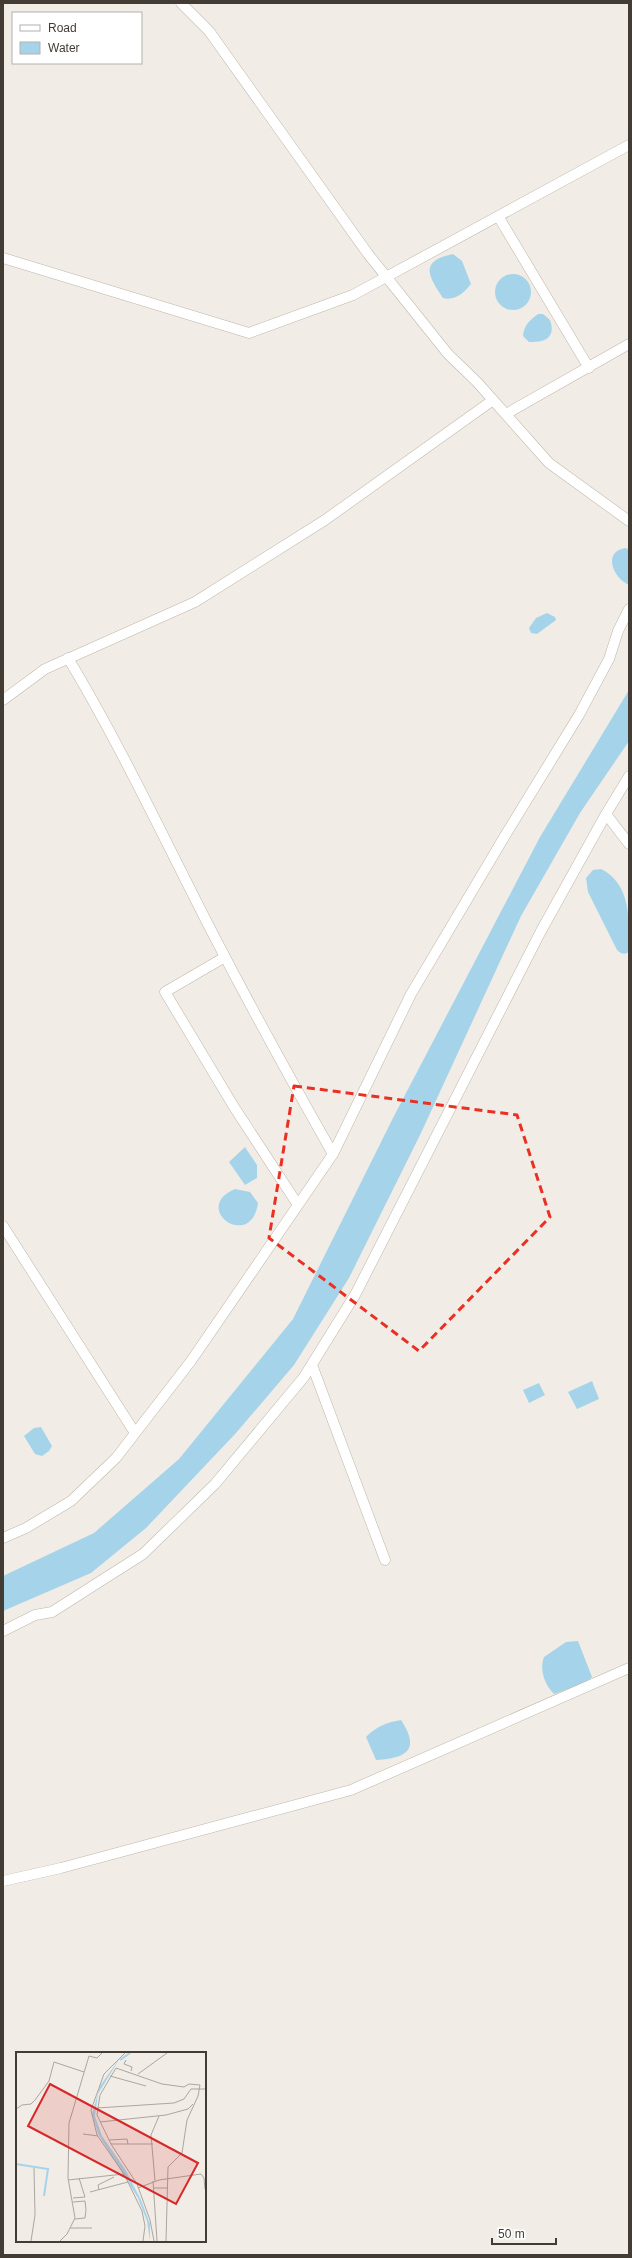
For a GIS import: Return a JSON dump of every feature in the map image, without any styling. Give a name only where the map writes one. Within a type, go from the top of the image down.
[{"type":"street","points":[[181,3],[209,31],[386,277],[448,354],[506,414],[549,463],[629,521]]},
{"type":"street","points":[[3,258],[249,333],[353,295],[629,145]]},
{"type":"street","points":[[498,216],[589,368]]},
{"type":"street","points":[[506,414],[629,344]]},
{"type":"street","points":[[3,700],[45,669],[195,602],[325,520],[493,400]]},
{"type":"street","points":[[3,1538],[26,1528],[71,1501],[116,1458],[191,1361],[333,1154],[411,994],[579,715],[608,659],[618,631],[629,609]]},
{"type":"street","points":[[68,658],[106,721],[225,957],[293,1085],[333,1154]]},
{"type":"street","points":[[3,1631],[35,1615],[52,1612],[143,1554],[215,1484],[304,1377],[355,1295],[541,931],[606,814],[629,776]]},
{"type":"street","points":[[606,814],[629,844]]},
{"type":"street","points":[[225,957],[164,992],[234,1107],[298,1205]]},
{"type":"street","points":[[3,1226],[135,1433]]},
{"type":"street","points":[[312,1365],[385,1560]]},
{"type":"street","points":[[3,1882],[61,1868],[351,1790],[629,1668]]},
{"type":"highlighted area","points":[[294,1086],[517,1115],[550,1217],[419,1351],[269,1238]]},
{"type":"water","points":[[453,254],[462,261],[471,284],[459,296],[447,299],[443,298],[433,283],[430,270],[431,265],[435,261]]},
{"type":"water","points":[[517,274],[526,279],[530,285],[530,299],[526,305],[517,310],[509,310],[500,305],[496,299],[495,288],[500,279],[506,275]]},
{"type":"water","points":[[538,314],[543,314],[550,320],[552,331],[545,340],[529,342],[523,336],[524,329]]},
{"type":"water","points":[[626,548],[629,550],[629,584],[617,575],[612,564],[614,554],[619,550]]},
{"type":"water","points":[[547,613],[555,617],[556,620],[537,634],[531,633],[529,628],[536,618]]},
{"type":"water","points":[[629,690],[629,741],[580,813],[521,916],[421,1133],[349,1278],[294,1365],[236,1433],[146,1528],[91,1573],[3,1611],[3,1576],[94,1533],[179,1459],[293,1319],[394,1116],[540,837]]},
{"type":"water","points":[[601,869],[611,876],[618,884],[627,905],[629,952],[626,954],[617,950],[588,892],[586,878],[593,870]]},
{"type":"water","points":[[245,1147],[257,1165],[257,1178],[245,1185],[229,1162]]},
{"type":"water","points":[[235,1189],[250,1192],[258,1203],[253,1217],[245,1224],[236,1225],[227,1222],[221,1215],[219,1206],[223,1197]]},
{"type":"water","points":[[592,1381],[599,1399],[577,1409],[568,1392]]},
{"type":"water","points":[[539,1383],[545,1395],[529,1403],[523,1390]]},
{"type":"water","points":[[41,1427],[52,1446],[49,1451],[42,1456],[35,1454],[24,1436],[34,1428]]},
{"type":"water","points":[[578,1641],[592,1677],[585,1683],[554,1694],[544,1677],[542,1667],[544,1657],[566,1642]]},
{"type":"water","points":[[401,1720],[410,1738],[408,1750],[396,1757],[376,1760],[366,1737],[373,1730],[391,1722]]}]
